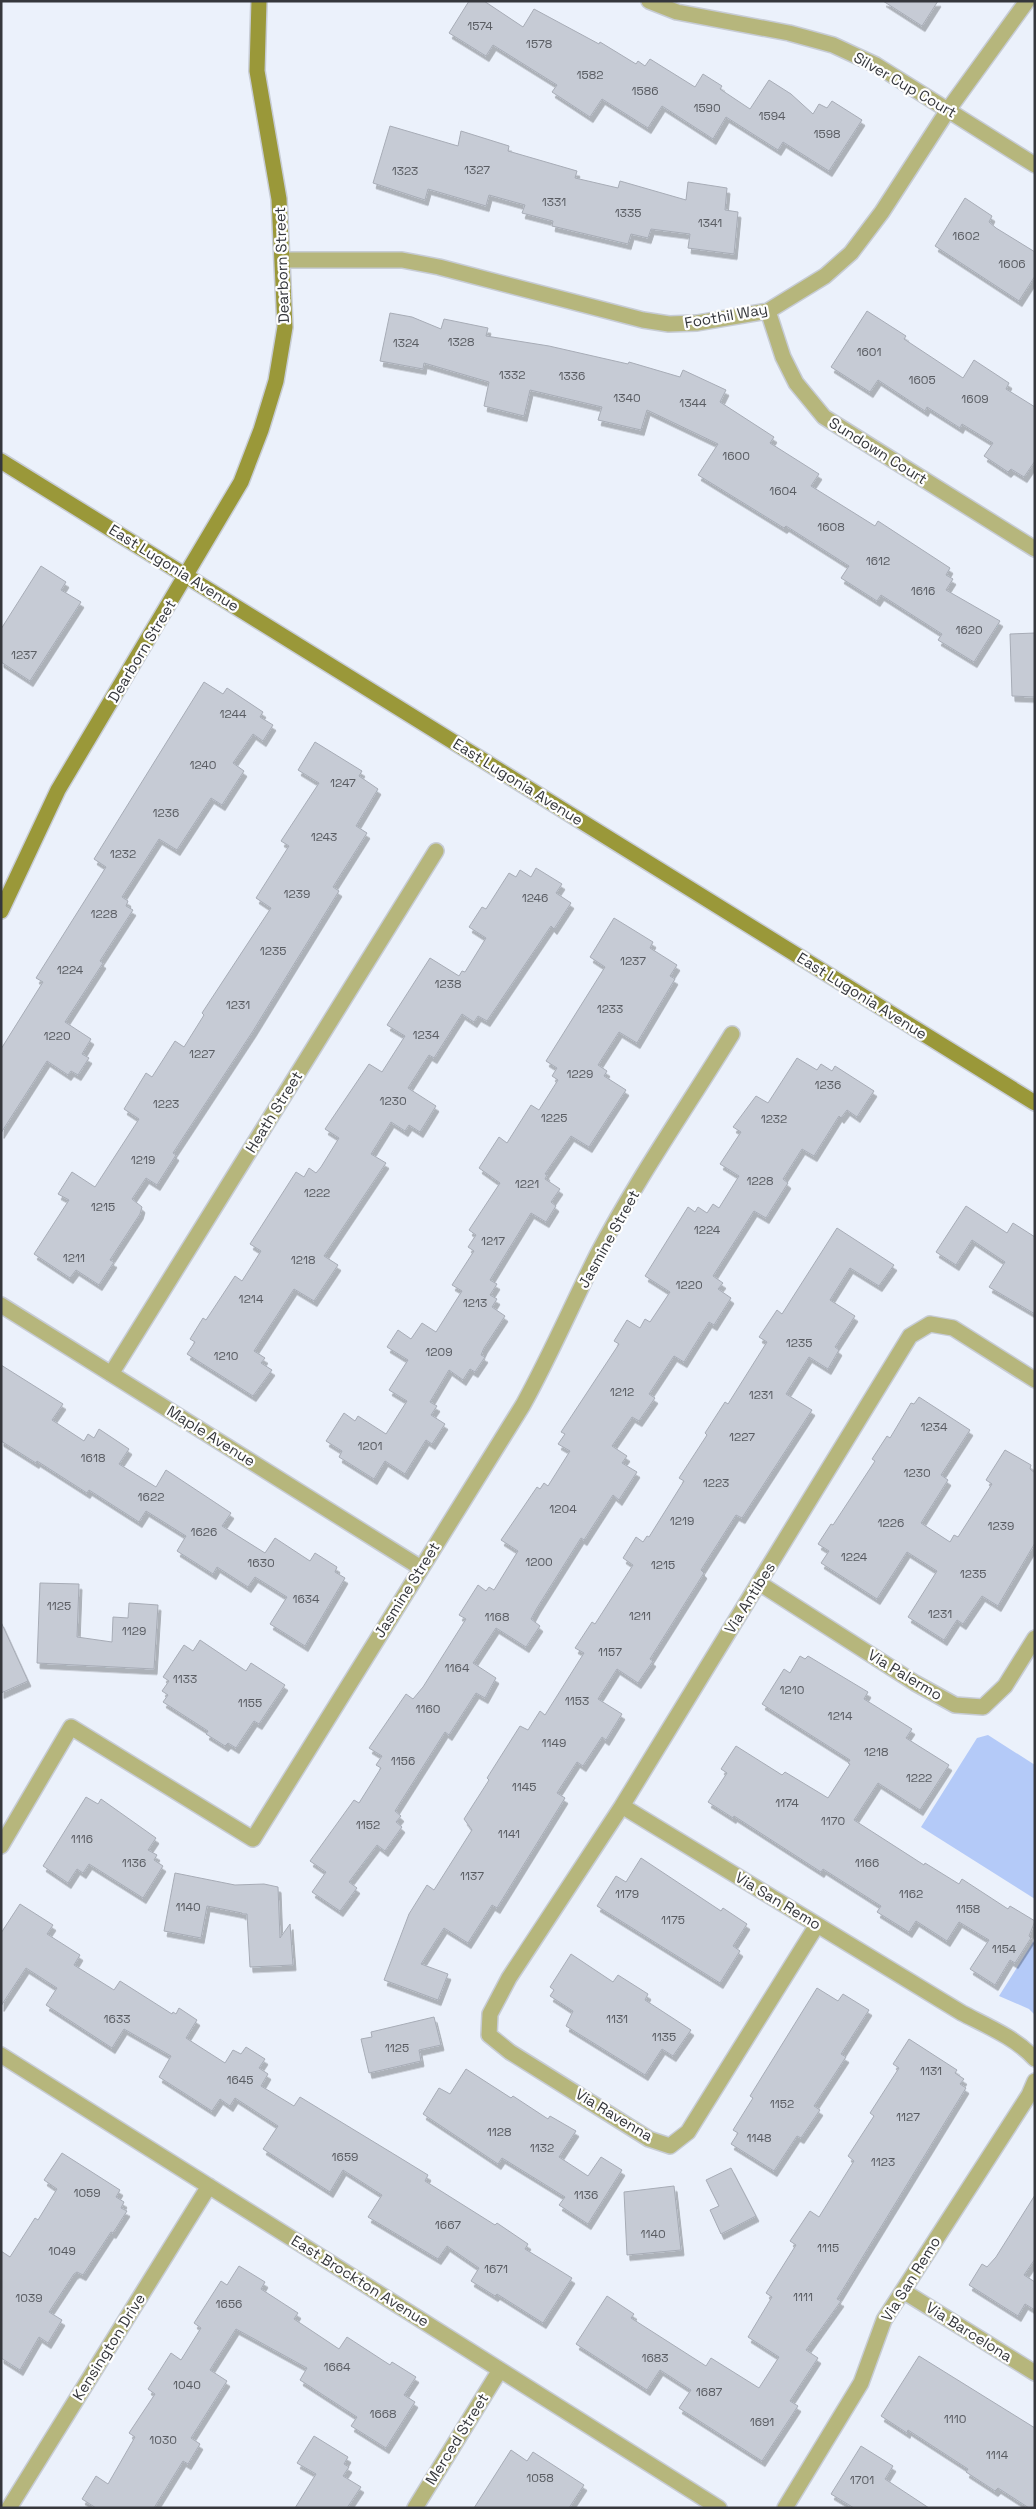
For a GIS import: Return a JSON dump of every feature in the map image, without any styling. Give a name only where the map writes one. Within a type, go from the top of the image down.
[{"type":"main road","name":"Dearborn Street","points":[[1,911],[58,790],[187,576],[241,482],[262,430],[276,381],[285,327],[284,260],[279,199],[258,71],[259,1]]},
{"type":"main road","name":"East Lugonia Avenue","points":[[1,462],[1035,1103]]},
{"type":"street","name":"Silver Cup Court","points":[[649,1],[676,12],[789,33],[833,45],[876,65],[1035,165]]},
{"type":"street","name":"Foothil Way","points":[[284,260],[402,260],[439,267],[643,320],[669,324],[697,323],[768,311],[825,276],[851,253],[882,212],[948,110],[1027,1]]},
{"type":"street","name":"Sundown Court","points":[[768,311],[783,357],[796,383],[824,417],[1035,549]]},
{"type":"street","name":"Heath Street","points":[[112,1374],[436,851]]},
{"type":"street","name":"Jasmine Street","points":[[1,1846],[72,1727],[253,1838],[523,1405],[548,1360],[598,1255],[619,1216],[732,1034]]},
{"type":"street","name":"Maple Avenue","points":[[1,1305],[421,1568]]},
{"type":"street","name":"Via Antibes","points":[[509,1978],[622,1806],[910,1336],[930,1324],[953,1328],[1035,1380]]},
{"type":"street","name":"Via Palermo","points":[[759,1583],[915,1683],[955,1705],[983,1707],[1005,1686],[1035,1638]]},
{"type":"street","name":"Via San Remo","points":[[622,1806],[817,1925],[1005,2036],[1026,2049],[1035,2059]]},
{"type":"street","name":"Via Ravenna","points":[[509,1978],[490,2014],[489,2035],[510,2052],[649,2139],[670,2146],[688,2132],[817,1925]]},
{"type":"street","name":"East Brockton Avenue","points":[[1,2056],[719,2508]]},
{"type":"street","name":"Via San Remo","points":[[785,2508],[861,2383],[884,2320],[1029,2095],[1035,2081]]},
{"type":"street","name":"Kensington Drive","points":[[8,2508],[209,2186]]},
{"type":"street","name":"Via Barcelona","points":[[903,2291],[1035,2373]]},
{"type":"street","name":"Merced Street","points":[[415,2508],[500,2370]]},
{"type":"shaded area","points":[[988,1735],[1035,1765],[1035,1899],[921,1827],[977,1738]]},
{"type":"shaded area","points":[[1035,1939],[1035,2015],[1029,2009],[999,1996]]},
{"type":"building","points":[[469,1],[484,1],[523,27],[534,9],[599,44],[600,42],[636,64],[638,61],[645,66],[650,59],[695,87],[703,74],[722,86],[720,89],[750,109],[769,80],[791,94],[813,114],[819,104],[827,108],[832,101],[862,120],[829,171],[783,142],[778,150],[726,117],[713,139],[662,106],[648,128],[602,99],[590,117],[552,92],[557,85],[493,45],[486,56],[449,33]]},
{"type":"building","points":[[883,1],[938,1],[922,26]]},
{"type":"building","points":[[390,126],[458,146],[461,131],[509,146],[508,151],[577,171],[575,178],[618,188],[620,181],[686,200],[688,182],[727,188],[725,210],[738,212],[734,254],[688,248],[690,234],[651,229],[648,238],[631,234],[628,244],[552,226],[553,221],[522,213],[525,205],[489,195],[486,206],[428,189],[425,200],[373,183]]},
{"type":"building","points":[[965,198],[992,216],[989,222],[996,228],[1035,252],[1035,276],[1019,301],[935,246]]},
{"type":"building","points":[[867,311],[906,336],[904,339],[963,378],[974,360],[1009,383],[1006,389],[1035,407],[1035,461],[1024,477],[1011,469],[1008,472],[984,456],[993,443],[962,424],[960,428],[927,407],[925,411],[878,380],[870,392],[831,367]]},
{"type":"building","points":[[390,313],[412,317],[441,329],[444,319],[488,328],[486,336],[549,346],[628,364],[629,362],[680,377],[683,370],[726,390],[720,402],[774,437],[770,443],[819,474],[811,486],[875,526],[878,521],[950,568],[946,575],[953,579],[946,590],[1000,621],[974,662],[938,640],[942,634],[881,595],[877,601],[841,578],[849,566],[786,526],[784,528],[698,475],[718,444],[647,410],[641,430],[598,420],[602,407],[530,390],[524,416],[484,406],[489,382],[424,363],[423,369],[380,361]]},
{"type":"building","points":[[41,566],[66,582],[61,590],[81,602],[30,681],[1,662],[1,629]]},
{"type":"building","points":[[1035,633],[1035,697],[1012,696],[1010,634]]},
{"type":"building","points":[[204,682],[223,694],[227,688],[263,712],[260,717],[273,725],[263,741],[253,734],[233,763],[244,771],[222,805],[211,798],[177,850],[159,839],[122,897],[128,901],[126,906],[133,910],[100,961],[103,963],[65,1022],[91,1039],[82,1054],[89,1058],[78,1075],[71,1071],[68,1075],[47,1061],[1,1133],[1,1049],[43,982],[36,978],[106,867],[94,859]]},
{"type":"building","points":[[315,742],[362,771],[359,776],[378,789],[356,826],[367,833],[333,887],[339,891],[253,1031],[173,1153],[176,1155],[157,1185],[146,1178],[132,1199],[142,1207],[140,1214],[110,1260],[114,1262],[99,1285],[76,1270],[70,1278],[34,1254],[69,1200],[58,1194],[72,1172],[95,1187],[139,1119],[124,1109],[146,1073],[152,1077],[175,1041],[184,1047],[204,1015],[202,1013],[271,908],[256,898],[289,846],[281,841],[319,783],[298,770]]},
{"type":"building","points":[[536,868],[562,884],[556,893],[571,903],[554,929],[551,926],[487,1021],[478,1016],[474,1022],[462,1014],[434,1058],[429,1055],[408,1088],[436,1106],[420,1132],[409,1125],[405,1131],[391,1122],[371,1154],[386,1163],[324,1256],[338,1265],[314,1301],[294,1289],[254,1351],[265,1358],[261,1363],[272,1370],[253,1396],[187,1354],[195,1342],[190,1339],[203,1318],[206,1320],[235,1276],[242,1281],[261,1251],[250,1244],[296,1172],[304,1177],[309,1168],[316,1173],[321,1167],[339,1138],[325,1129],[369,1064],[382,1072],[405,1036],[387,1025],[430,958],[459,976],[462,971],[465,972],[486,938],[469,927],[482,907],[486,909],[509,873],[516,877],[520,870],[531,877]]},
{"type":"building","points":[[614,918],[653,942],[650,948],[677,965],[670,976],[675,979],[637,1043],[619,1032],[598,1065],[607,1071],[604,1076],[626,1090],[589,1147],[571,1136],[545,1174],[547,1175],[545,1179],[560,1189],[551,1202],[556,1206],[546,1222],[531,1213],[490,1280],[497,1284],[490,1295],[497,1299],[492,1307],[505,1316],[484,1348],[481,1355],[485,1357],[475,1372],[470,1369],[463,1380],[449,1370],[430,1402],[437,1406],[431,1415],[445,1424],[432,1444],[426,1440],[405,1474],[385,1461],[374,1479],[339,1457],[342,1451],[326,1441],[344,1413],[355,1421],[358,1416],[386,1434],[407,1401],[389,1390],[408,1360],[387,1347],[398,1330],[411,1339],[422,1323],[436,1332],[462,1291],[452,1285],[474,1251],[468,1247],[476,1235],[469,1230],[500,1183],[479,1168],[499,1137],[507,1143],[531,1105],[539,1110],[558,1080],[552,1076],[557,1068],[546,1061],[605,967],[590,957]]},
{"type":"building","points":[[797,1058],[817,1070],[821,1064],[832,1071],[835,1066],[874,1091],[857,1117],[847,1110],[841,1118],[839,1116],[814,1156],[802,1149],[783,1179],[788,1183],[766,1218],[754,1211],[713,1276],[723,1283],[718,1289],[731,1298],[714,1325],[709,1322],[684,1362],[674,1356],[649,1394],[655,1398],[639,1421],[632,1417],[612,1446],[627,1456],[622,1463],[637,1472],[619,1500],[613,1495],[584,1540],[581,1538],[531,1619],[540,1626],[526,1647],[496,1628],[473,1663],[496,1678],[485,1698],[476,1693],[449,1735],[445,1732],[395,1811],[401,1816],[396,1822],[402,1827],[385,1851],[377,1845],[349,1882],[357,1888],[340,1911],[312,1892],[326,1872],[310,1861],[354,1800],[359,1803],[381,1768],[376,1765],[382,1756],[369,1748],[406,1694],[413,1699],[423,1687],[466,1619],[459,1615],[478,1585],[486,1591],[489,1587],[494,1590],[518,1551],[501,1540],[537,1487],[540,1489],[544,1483],[548,1486],[570,1451],[558,1444],[565,1434],[561,1432],[619,1344],[614,1341],[627,1320],[640,1328],[645,1319],[650,1322],[670,1292],[645,1276],[688,1207],[695,1212],[698,1207],[707,1213],[713,1204],[719,1208],[739,1176],[720,1164],[741,1132],[733,1127],[756,1096],[768,1103]]},
{"type":"building","points":[[966,1206],[1007,1233],[1013,1223],[1035,1237],[1035,1314],[989,1287],[1005,1262],[972,1240],[956,1265],[936,1252]]},
{"type":"building","points":[[837,1228],[894,1265],[879,1286],[850,1268],[830,1300],[855,1316],[835,1347],[839,1350],[828,1369],[809,1357],[786,1394],[812,1410],[742,1518],[736,1515],[701,1570],[704,1573],[650,1659],[653,1661],[638,1683],[617,1669],[598,1699],[622,1714],[606,1740],[602,1737],[583,1766],[577,1762],[557,1793],[565,1798],[497,1908],[492,1905],[468,1943],[444,1928],[421,1964],[448,1974],[438,2000],[384,1980],[409,1914],[427,1885],[434,1890],[472,1830],[464,1819],[489,1780],[487,1778],[520,1726],[528,1730],[540,1711],[545,1715],[584,1653],[575,1648],[592,1622],[595,1624],[633,1565],[623,1558],[636,1537],[643,1542],[647,1536],[649,1537],[684,1481],[679,1478],[707,1435],[705,1433],[725,1402],[728,1404],[767,1342],[759,1337],[777,1310],[782,1314]]},
{"type":"building","points":[[1,1365],[63,1404],[52,1420],[84,1441],[88,1434],[94,1438],[99,1429],[129,1449],[119,1464],[156,1487],[166,1470],[231,1513],[222,1526],[265,1553],[275,1538],[310,1561],[315,1553],[337,1567],[335,1572],[345,1578],[305,1646],[270,1624],[287,1597],[255,1577],[248,1587],[217,1567],[213,1574],[177,1551],[186,1536],[146,1511],[139,1522],[89,1490],[87,1493],[37,1461],[36,1463],[1,1441]]},
{"type":"building","points":[[919,1397],[970,1430],[941,1475],[948,1480],[921,1523],[950,1542],[954,1535],[958,1537],[992,1484],[986,1480],[1005,1450],[1031,1465],[1030,1469],[1035,1473],[1035,1543],[998,1606],[982,1596],[963,1624],[957,1620],[944,1640],[908,1617],[937,1571],[907,1552],[877,1599],[821,1563],[829,1551],[818,1544],[831,1524],[833,1525],[875,1461],[872,1459],[887,1436],[890,1438],[911,1403],[914,1404]]},
{"type":"building","points":[[40,1583],[79,1584],[77,1637],[112,1642],[113,1617],[128,1618],[129,1603],[158,1605],[154,1669],[37,1663]]},
{"type":"building","points":[[1,1622],[28,1681],[1,1693]]},
{"type":"building","points":[[200,1640],[246,1671],[251,1663],[285,1685],[259,1724],[254,1721],[236,1748],[228,1743],[225,1746],[206,1734],[208,1731],[163,1702],[168,1695],[162,1691],[169,1681],[163,1677],[184,1645],[193,1651]]},
{"type":"building","points":[[800,1656],[805,1659],[808,1656],[868,1692],[864,1699],[912,1729],[906,1738],[949,1765],[920,1810],[878,1783],[854,1820],[924,1865],[925,1863],[959,1884],[962,1879],[1008,1909],[1010,1906],[1035,1921],[1029,1936],[1031,1938],[1015,1963],[1010,1960],[995,1985],[970,1969],[989,1940],[959,1922],[947,1941],[916,1921],[909,1932],[877,1912],[881,1906],[823,1869],[821,1872],[734,1816],[733,1818],[708,1802],[727,1773],[721,1769],[736,1746],[782,1775],[785,1772],[828,1798],[850,1764],[848,1763],[850,1760],[762,1704],[784,1669],[790,1673]]},
{"type":"building","points":[[86,1797],[98,1804],[101,1799],[156,1838],[148,1850],[157,1855],[154,1860],[163,1866],[143,1898],[89,1864],[83,1873],[77,1869],[68,1883],[43,1866]]},
{"type":"building","points":[[641,1858],[721,1911],[723,1908],[747,1924],[733,1946],[740,1951],[720,1983],[597,1906],[616,1876],[626,1882]]},
{"type":"building","points":[[175,1873],[235,1885],[264,1884],[278,1887],[280,1938],[290,1924],[293,1965],[250,1967],[247,1914],[207,1906],[201,1938],[164,1931]]},
{"type":"building","points":[[20,1904],[53,1925],[47,1934],[80,1955],[74,1965],[114,1990],[120,1981],[172,2014],[173,2012],[176,2014],[179,2008],[197,2020],[186,2038],[225,2063],[233,2050],[241,2054],[246,2047],[265,2059],[259,2068],[268,2074],[261,2086],[294,2106],[300,2097],[428,2175],[425,2181],[495,2225],[497,2223],[528,2244],[525,2249],[572,2278],[543,2323],[497,2294],[495,2296],[471,2281],[479,2268],[447,2246],[438,2259],[368,2217],[382,2195],[343,2170],[330,2192],[263,2149],[278,2126],[235,2098],[230,2106],[220,2099],[212,2111],[159,2077],[171,2056],[124,2029],[112,2048],[46,2005],[57,1988],[26,1968],[1,2006],[1,1933]]},
{"type":"building","points":[[571,1954],[613,1982],[618,1975],[648,1994],[645,2000],[691,2030],[673,2056],[662,2049],[645,2075],[566,2026],[573,2011],[550,1996],[554,1990],[550,1987]]},
{"type":"building","points":[[817,1988],[838,2001],[843,1994],[869,2010],[841,2054],[846,2057],[814,2106],[820,2110],[801,2138],[797,2136],[774,2171],[731,2144],[738,2133],[733,2130],[753,2098],[750,2096]]},
{"type":"building","points":[[434,2017],[441,2045],[419,2050],[421,2061],[369,2073],[361,2039],[372,2037],[371,2032]]},
{"type":"building","points":[[909,2039],[957,2070],[955,2073],[964,2079],[960,2084],[966,2088],[837,2299],[841,2301],[806,2350],[818,2358],[790,2401],[798,2406],[762,2461],[679,2408],[691,2390],[660,2370],[647,2390],[576,2344],[607,2296],[634,2314],[631,2318],[706,2366],[711,2358],[759,2388],[779,2357],[748,2337],[772,2297],[766,2293],[796,2245],[790,2241],[810,2211],[819,2217],[854,2161],[848,2156],[874,2116],[870,2113],[899,2068],[893,2064]]},
{"type":"building","points":[[466,2069],[548,2119],[550,2116],[576,2131],[559,2157],[588,2176],[601,2157],[622,2170],[588,2224],[559,2205],[565,2197],[502,2158],[498,2164],[423,2114],[439,2088],[450,2094]]},
{"type":"building","points":[[62,2153],[120,2190],[116,2197],[124,2202],[121,2208],[127,2211],[83,2275],[77,2272],[74,2274],[49,2312],[62,2320],[48,2343],[39,2337],[20,2370],[1,2358],[1,2251],[10,2257],[35,2218],[38,2220],[57,2189],[44,2180]]},
{"type":"building","points":[[731,2168],[756,2216],[721,2234],[710,2210],[719,2206],[706,2180]]},
{"type":"building","points":[[674,2186],[681,2250],[627,2255],[624,2192]]},
{"type":"building","points":[[1035,2195],[1035,2259],[1024,2275],[1035,2282],[1035,2310],[1025,2304],[1018,2316],[969,2285],[982,2264],[987,2267],[996,2257]]},
{"type":"building","points":[[239,2266],[265,2282],[261,2289],[298,2313],[294,2319],[339,2349],[347,2337],[390,2365],[392,2362],[416,2377],[404,2395],[415,2402],[386,2448],[351,2426],[357,2417],[300,2380],[307,2368],[236,2329],[210,2370],[227,2381],[191,2438],[200,2444],[188,2464],[183,2461],[154,2508],[96,2508],[82,2499],[96,2476],[108,2484],[135,2437],[129,2433],[155,2394],[148,2389],[171,2353],[181,2360],[201,2328],[194,2323],[221,2281],[227,2285]]},
{"type":"building","points":[[919,2356],[1035,2428],[1035,2508],[1029,2508],[998,2488],[995,2491],[966,2472],[968,2469],[908,2430],[907,2433],[881,2416]]},
{"type":"building","points":[[314,2436],[348,2457],[344,2464],[349,2467],[343,2476],[361,2487],[347,2508],[295,2508],[316,2474],[297,2463]]},
{"type":"building","points":[[861,2446],[893,2466],[885,2479],[929,2508],[854,2508],[831,2494]]},
{"type":"building","points":[[511,2450],[527,2461],[533,2452],[584,2485],[569,2508],[474,2508]]}]
